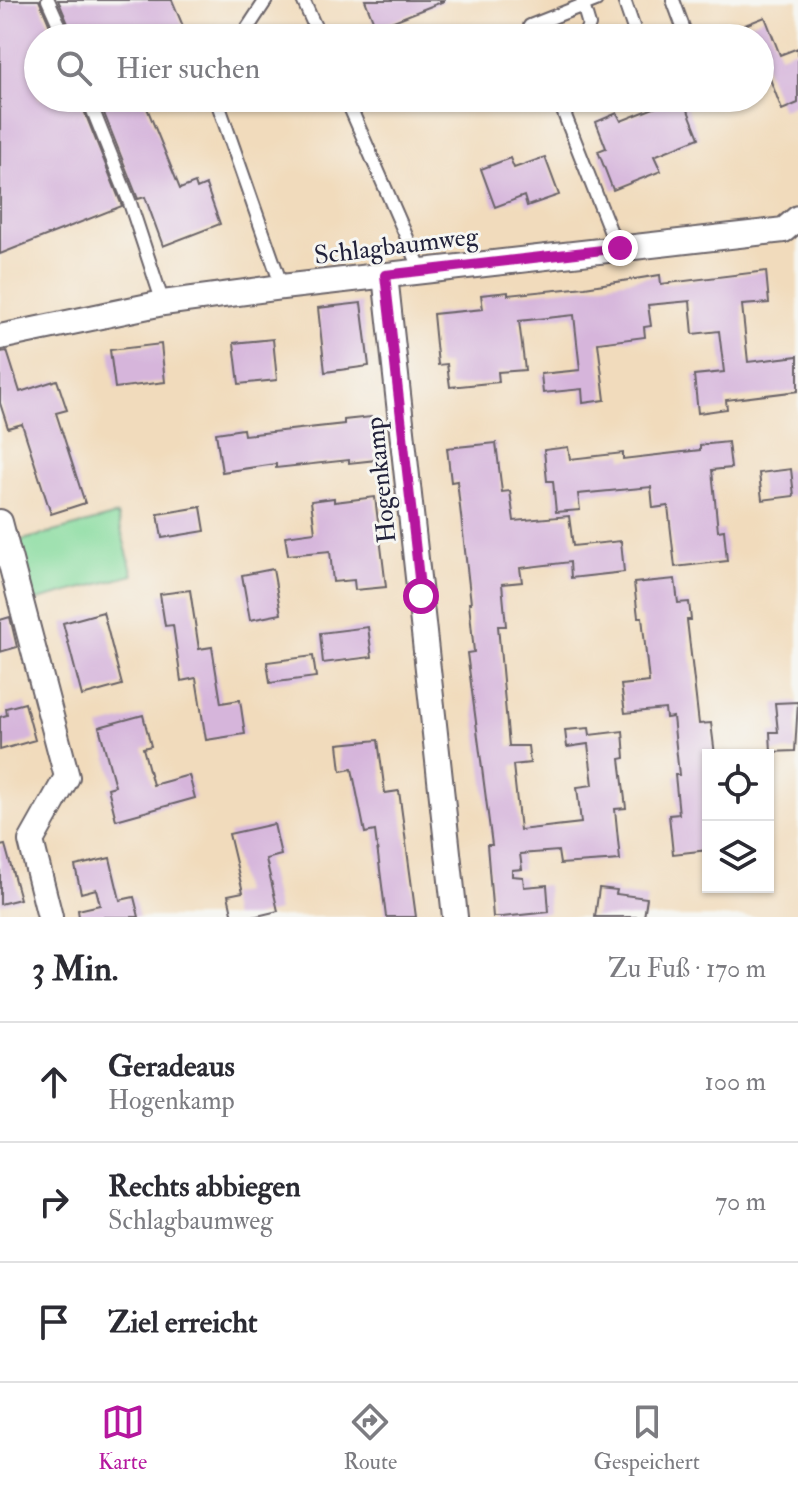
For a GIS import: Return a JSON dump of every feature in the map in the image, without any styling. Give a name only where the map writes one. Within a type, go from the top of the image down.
[{"type":"street","name":"Schlagbaumweg","points":[[0,337],[163,303],[282,287],[617,248],[793,232]]},
{"type":"street","name":"Hogenkamp","points":[[385,275],[455,917]]},
{"type":"street","points":[[0,522],[67,777],[31,841],[50,917]]},
{"type":"lane","points":[[48,0],[59,24]]},
{"type":"lane","points":[[250,24],[266,0]]},
{"type":"lane","points":[[303,0],[314,24]]},
{"type":"lane","points":[[535,24],[596,0]]},
{"type":"lane","points":[[624,0],[632,24]]},
{"type":"lane","points":[[673,0],[682,24]]},
{"type":"lane","points":[[583,5],[589,24]]},
{"type":"lane","points":[[94,112],[130,203],[163,303]]},
{"type":"lane","points":[[221,112],[282,287]]},
{"type":"lane","points":[[352,112],[421,270]]},
{"type":"lane","points":[[564,112],[617,248]]},
{"type":"green space","points":[[117,515],[133,575],[34,601],[19,541]]},
{"type":"building","points":[[0,0],[39,0],[49,24],[24,24],[24,112],[85,112],[122,206],[0,254]]},
{"type":"building","points":[[58,0],[172,0],[182,24],[68,24]]},
{"type":"building","points":[[365,0],[444,0],[386,24],[374,24]]},
{"type":"building","points":[[765,17],[768,24],[747,24]]},
{"type":"building","points":[[774,40],[780,55],[798,48],[798,103],[782,110],[774,89]]},
{"type":"building","points":[[104,112],[149,112],[180,189],[195,183],[197,189],[206,185],[220,224],[163,246],[145,197],[138,199]]},
{"type":"building","points":[[644,112],[689,112],[699,138],[654,156],[661,171],[613,190],[598,151],[606,148],[596,122],[617,113],[621,121]]},
{"type":"building","points":[[545,157],[559,195],[527,206],[524,196],[495,207],[481,169],[510,158],[514,168]]},
{"type":"building","points":[[766,271],[769,303],[742,305],[748,362],[798,356],[798,391],[726,400],[727,409],[698,413],[694,375],[724,372],[719,331],[693,334],[690,301],[648,305],[651,326],[644,327],[645,337],[598,343],[605,400],[583,403],[582,389],[543,393],[541,374],[580,370],[574,315],[519,321],[525,370],[498,372],[499,382],[450,387],[447,364],[438,365],[433,314],[483,309],[481,295],[585,287],[660,275],[661,284]]},
{"type":"building","points":[[361,303],[369,366],[325,372],[318,308]]},
{"type":"building","points":[[273,339],[277,380],[239,384],[234,343]]},
{"type":"building","points":[[161,344],[165,382],[115,388],[110,350]]},
{"type":"building","points":[[7,351],[20,392],[57,380],[67,410],[56,413],[85,503],[51,514],[22,424],[8,428],[0,403],[0,352]]},
{"type":"building","points":[[371,417],[376,460],[276,468],[276,464],[222,472],[216,433],[243,429],[244,435],[344,424],[344,420]]},
{"type":"building","points":[[728,442],[731,468],[712,470],[718,531],[724,530],[727,561],[675,567],[668,506],[653,508],[651,487],[578,494],[580,510],[556,512],[553,481],[547,481],[544,450],[568,447],[570,459],[623,453],[623,459],[700,450],[700,445]]},
{"type":"building","points":[[496,443],[502,492],[510,491],[514,521],[569,516],[573,546],[621,541],[624,572],[571,578],[570,562],[520,568],[522,582],[502,584],[506,626],[498,626],[509,746],[528,746],[530,763],[513,765],[520,830],[581,823],[577,787],[593,785],[588,744],[567,747],[565,730],[589,728],[590,735],[623,731],[625,758],[620,759],[626,808],[615,809],[620,860],[560,864],[558,851],[520,854],[522,869],[512,870],[512,876],[523,877],[524,887],[547,885],[549,912],[502,917],[493,917],[487,845],[492,845],[467,653],[474,652],[471,603],[457,481],[451,482],[447,448]]},
{"type":"building","points":[[791,469],[794,496],[762,500],[759,473]]},
{"type":"building","points":[[375,497],[386,587],[355,590],[354,580],[333,582],[330,551],[288,555],[285,536],[315,532],[311,501],[334,498],[334,502]]},
{"type":"building","points":[[201,507],[205,531],[162,538],[158,514]]},
{"type":"building","points":[[273,569],[281,614],[250,620],[242,575]]},
{"type":"building","points":[[675,579],[678,603],[689,602],[691,620],[687,620],[699,724],[711,723],[714,749],[702,749],[702,851],[673,854],[669,815],[679,814],[675,775],[679,775],[673,717],[666,718],[665,709],[625,713],[621,685],[649,682],[642,617],[638,617],[634,583]]},
{"type":"building","points":[[190,590],[199,649],[212,647],[221,703],[240,700],[245,734],[206,740],[196,678],[181,681],[173,625],[165,626],[160,594]]},
{"type":"building","points":[[103,612],[122,685],[82,696],[63,623]]},
{"type":"building","points":[[10,617],[17,647],[0,652],[0,620]]},
{"type":"building","points":[[368,627],[372,657],[323,663],[320,633]]},
{"type":"building","points":[[313,656],[316,677],[270,683],[267,662]]},
{"type":"building","points":[[798,702],[795,751],[774,752],[771,749],[770,732],[778,732],[775,703]]},
{"type":"building","points":[[25,703],[35,740],[0,750],[0,717],[7,715],[6,708]]},
{"type":"building","points":[[143,715],[151,746],[143,748],[153,785],[189,775],[195,798],[116,820],[108,788],[115,786],[99,727]]},
{"type":"building","points":[[378,740],[385,793],[399,791],[416,917],[386,917],[375,831],[365,833],[352,769],[341,771],[338,744]]},
{"type":"building","points":[[274,824],[281,855],[266,859],[278,911],[253,917],[233,917],[228,895],[243,892],[229,834]]},
{"type":"building","points":[[5,845],[20,899],[0,904],[0,846]]},
{"type":"building","points":[[110,858],[120,900],[134,897],[139,917],[79,917],[78,910],[100,905],[96,889],[81,893],[75,866]]},
{"type":"building","points":[[599,888],[617,890],[616,894],[647,898],[644,917],[595,917]]},
{"type":"route","points":[[421,596],[385,275],[620,248]]}]
